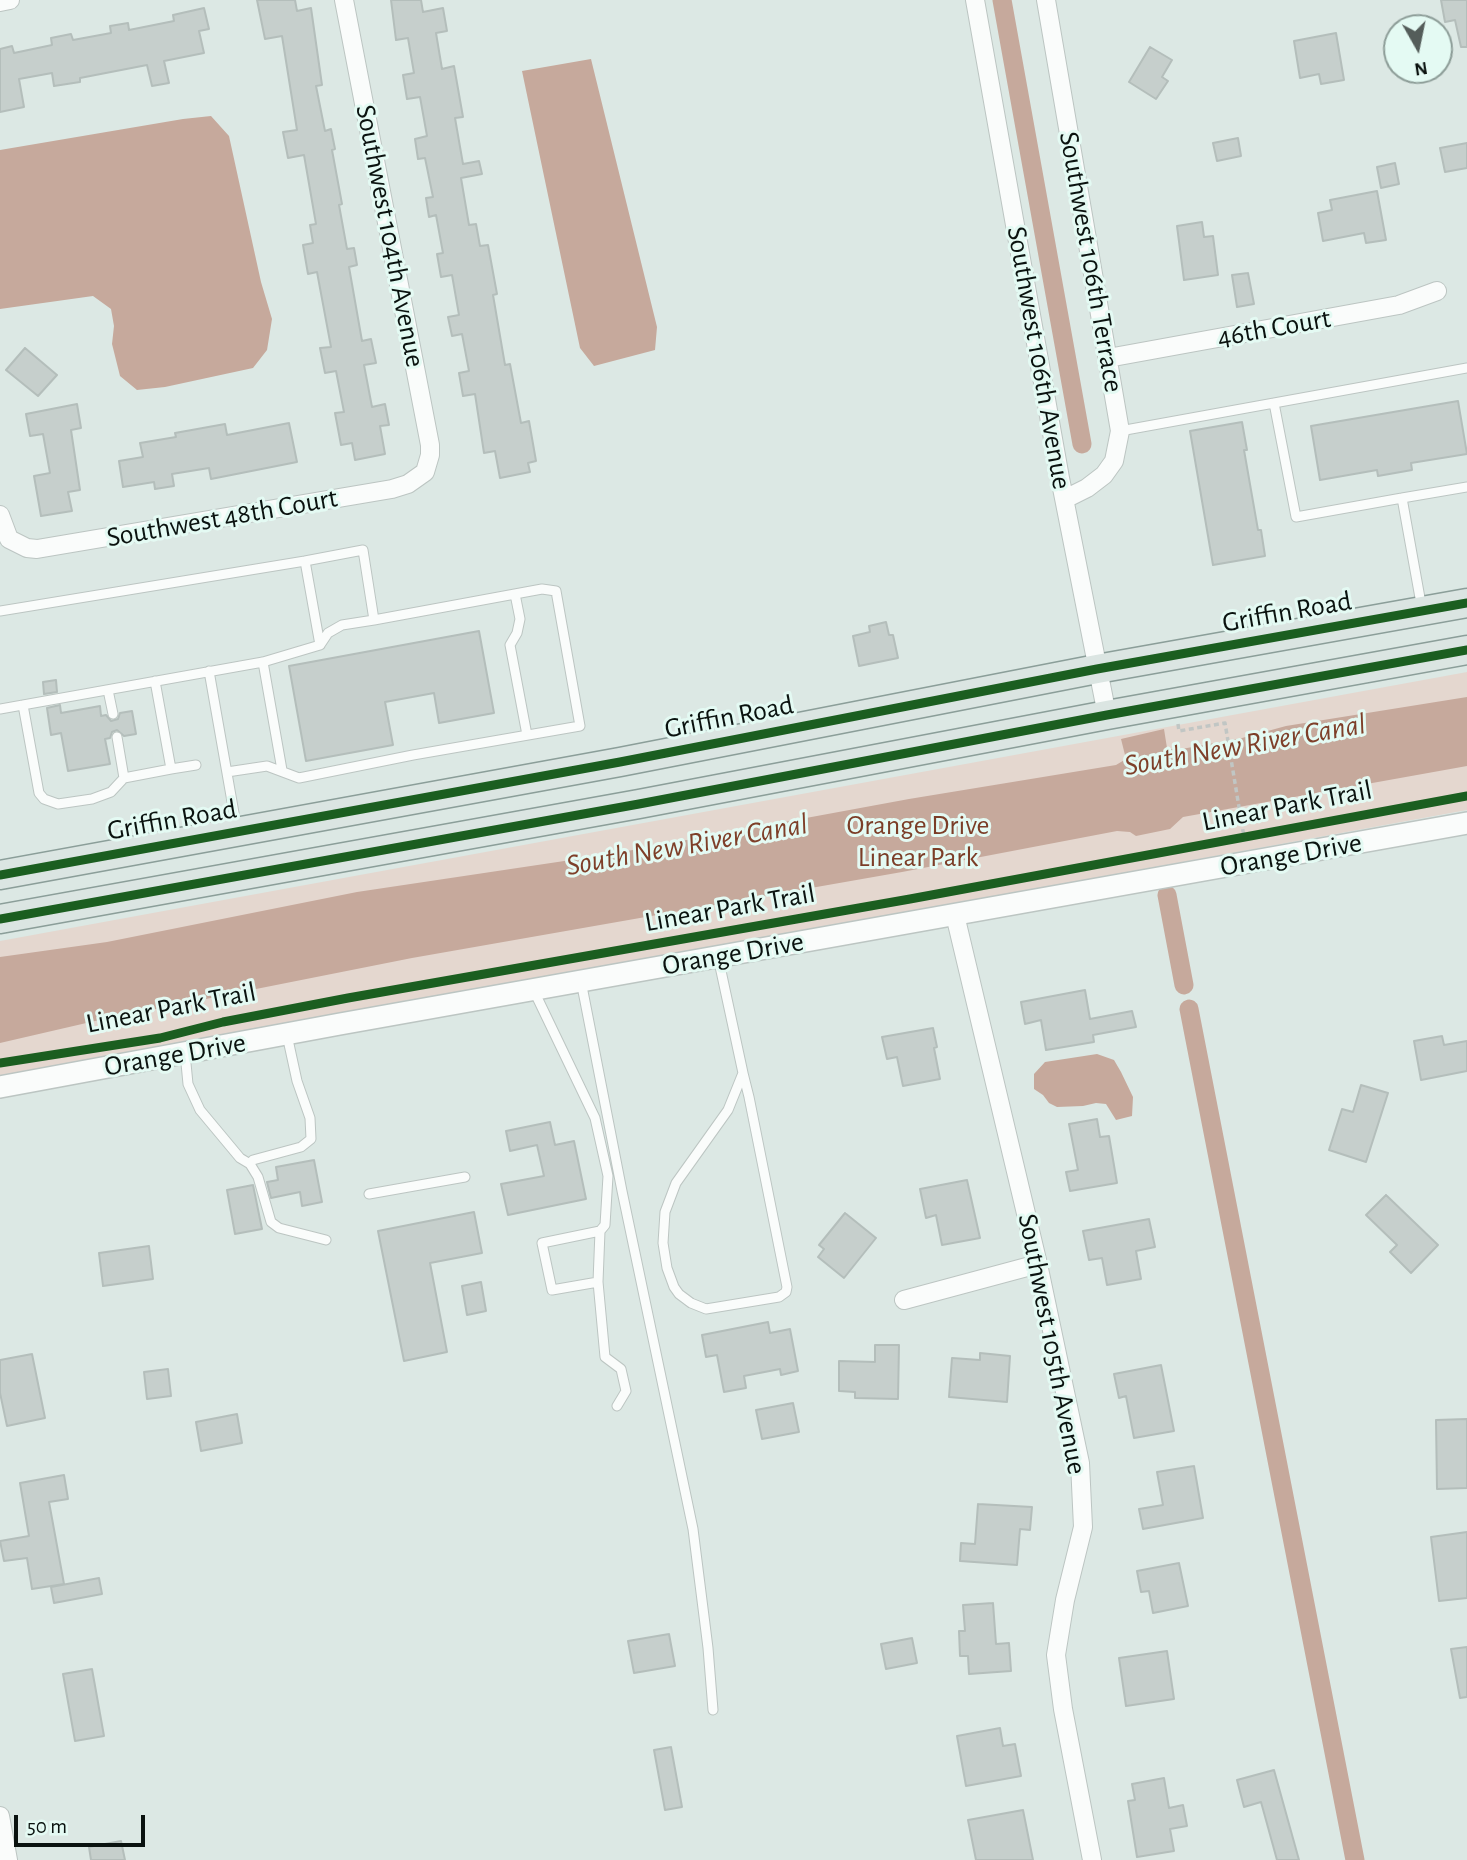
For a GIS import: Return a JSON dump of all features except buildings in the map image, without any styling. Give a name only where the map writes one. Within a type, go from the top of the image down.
[{"type":"main road","name":"Griffin Road","points":[[0,875],[621,762],[1097,669],[1467,603]]},
{"type":"main road","points":[[0,919],[639,804],[1467,650]]},
{"type":"main road","points":[[83,904],[93,883],[134,850]]},
{"type":"street","points":[[0,2],[10,0]]},
{"type":"street","name":"Southwest 104th Avenue","points":[[344,0],[430,445],[431,475]]},
{"type":"street","name":"Southwest 106th Avenue","points":[[975,0],[1107,715]]},
{"type":"street","name":"Southwest 106th Terrace","points":[[1052,1],[1120,431],[1114,461],[1104,475],[1087,488],[1065,499]]},
{"type":"street","name":"46th Court","points":[[1108,358],[1399,305],[1437,291]]},
{"type":"street","name":"Southwest 48th Court","points":[[0,515],[9,539],[16,544],[27,548],[50,547],[393,489],[431,475]]},
{"type":"street","name":"Orange Drive","points":[[0,1087],[1467,823]]},
{"type":"street","name":"Southwest 105th Avenue","points":[[955,915],[1038,1264],[1080,1463],[1083,1527],[1065,1600],[1056,1655],[1063,1709],[1092,1860]]},
{"type":"street","points":[[904,1300],[1038,1264]]},
{"type":"street","points":[[0,1816],[8,1860]]},
{"type":"lane","points":[[1120,431],[1467,368]]},
{"type":"lane","points":[[1274,403],[1296,517],[1467,487]]},
{"type":"lane","points":[[1402,498],[1422,611]]},
{"type":"lane","points":[[0,611],[363,550],[374,620]]},
{"type":"lane","points":[[305,561],[320,645]]},
{"type":"lane","points":[[0,709],[263,662],[320,645],[328,633],[342,625],[542,589],[556,591],[580,726],[299,778],[282,770],[257,766],[227,772]]},
{"type":"lane","points":[[515,594],[520,619],[517,634],[510,645],[527,735]]},
{"type":"lane","points":[[263,662],[282,770]]},
{"type":"lane","points":[[209,671],[237,832]]},
{"type":"lane","points":[[155,681],[171,769]]},
{"type":"lane","points":[[108,690],[113,714]]},
{"type":"lane","points":[[23,705],[39,793],[44,799],[58,804],[101,797],[111,792],[124,778],[196,765]]},
{"type":"lane","points":[[117,737],[124,778]]},
{"type":"lane","points":[[718,957],[743,1073],[784,1273],[786,1293],[779,1297],[706,1309],[691,1303],[674,1287],[667,1268],[663,1243],[664,1212],[676,1183],[728,1110],[743,1073]]},
{"type":"lane","points":[[582,981],[622,1191],[693,1530],[713,1710]]},
{"type":"lane","points":[[533,990],[595,1118],[608,1176],[605,1225],[600,1231],[598,1282],[605,1357],[621,1369],[626,1391],[617,1406]]},
{"type":"lane","points":[[250,1164],[253,1160],[300,1147],[311,1139],[310,1118],[297,1081],[287,1034]]},
{"type":"lane","points":[[185,1053],[188,1084],[200,1110],[240,1158],[250,1164],[258,1177],[271,1222],[279,1228],[326,1240]]},
{"type":"lane","points":[[369,1194],[465,1177]]},
{"type":"lane","points":[[598,1282],[552,1290],[542,1243],[600,1231]]},
{"type":"path","points":[[1177,722],[1179,731],[1225,723],[1244,837]]},
{"type":"green space","name":"Orange Drive Linear Park","points":[[1467,672],[1467,810],[0,1078],[0,941]]},
{"type":"water","points":[[591,59],[657,327],[655,350],[594,366],[580,348],[522,71]]},
{"type":"water","points":[[211,116],[229,136],[261,282],[272,319],[267,350],[253,368],[165,387],[137,390],[120,376],[112,344],[114,326],[111,309],[93,296],[0,309],[0,150]]},
{"type":"water","name":"South New River Canal","points":[[1467,697],[1467,766],[1183,817],[1170,829],[1136,836],[1130,832],[1117,831],[902,872],[412,958],[95,1021],[0,1043],[0,957],[107,942],[357,892],[611,854],[909,799],[1116,765],[1126,759],[1121,739],[1164,729],[1167,748],[1176,750],[1242,738],[1286,726]]},
{"type":"water","points":[[1097,1054],[1114,1060],[1121,1072],[1133,1097],[1132,1116],[1116,1120],[1106,1104],[1057,1107],[1034,1089],[1034,1074],[1045,1062]]},
{"type":"waterway","points":[[1002,0],[1082,444]]},
{"type":"waterway","points":[[1167,895],[1184,985]]},
{"type":"waterway","points":[[1189,1009],[1355,1860]]},
{"type":"cycle path","points":[[0,875],[620,762],[1097,669],[1467,603]]},
{"type":"cycle path","points":[[0,919],[639,804],[1467,650]]},
{"type":"cycle path","name":"Linear Park Trail","points":[[0,1063],[160,1038],[223,1022],[348,998],[910,899],[1467,796]]}]
